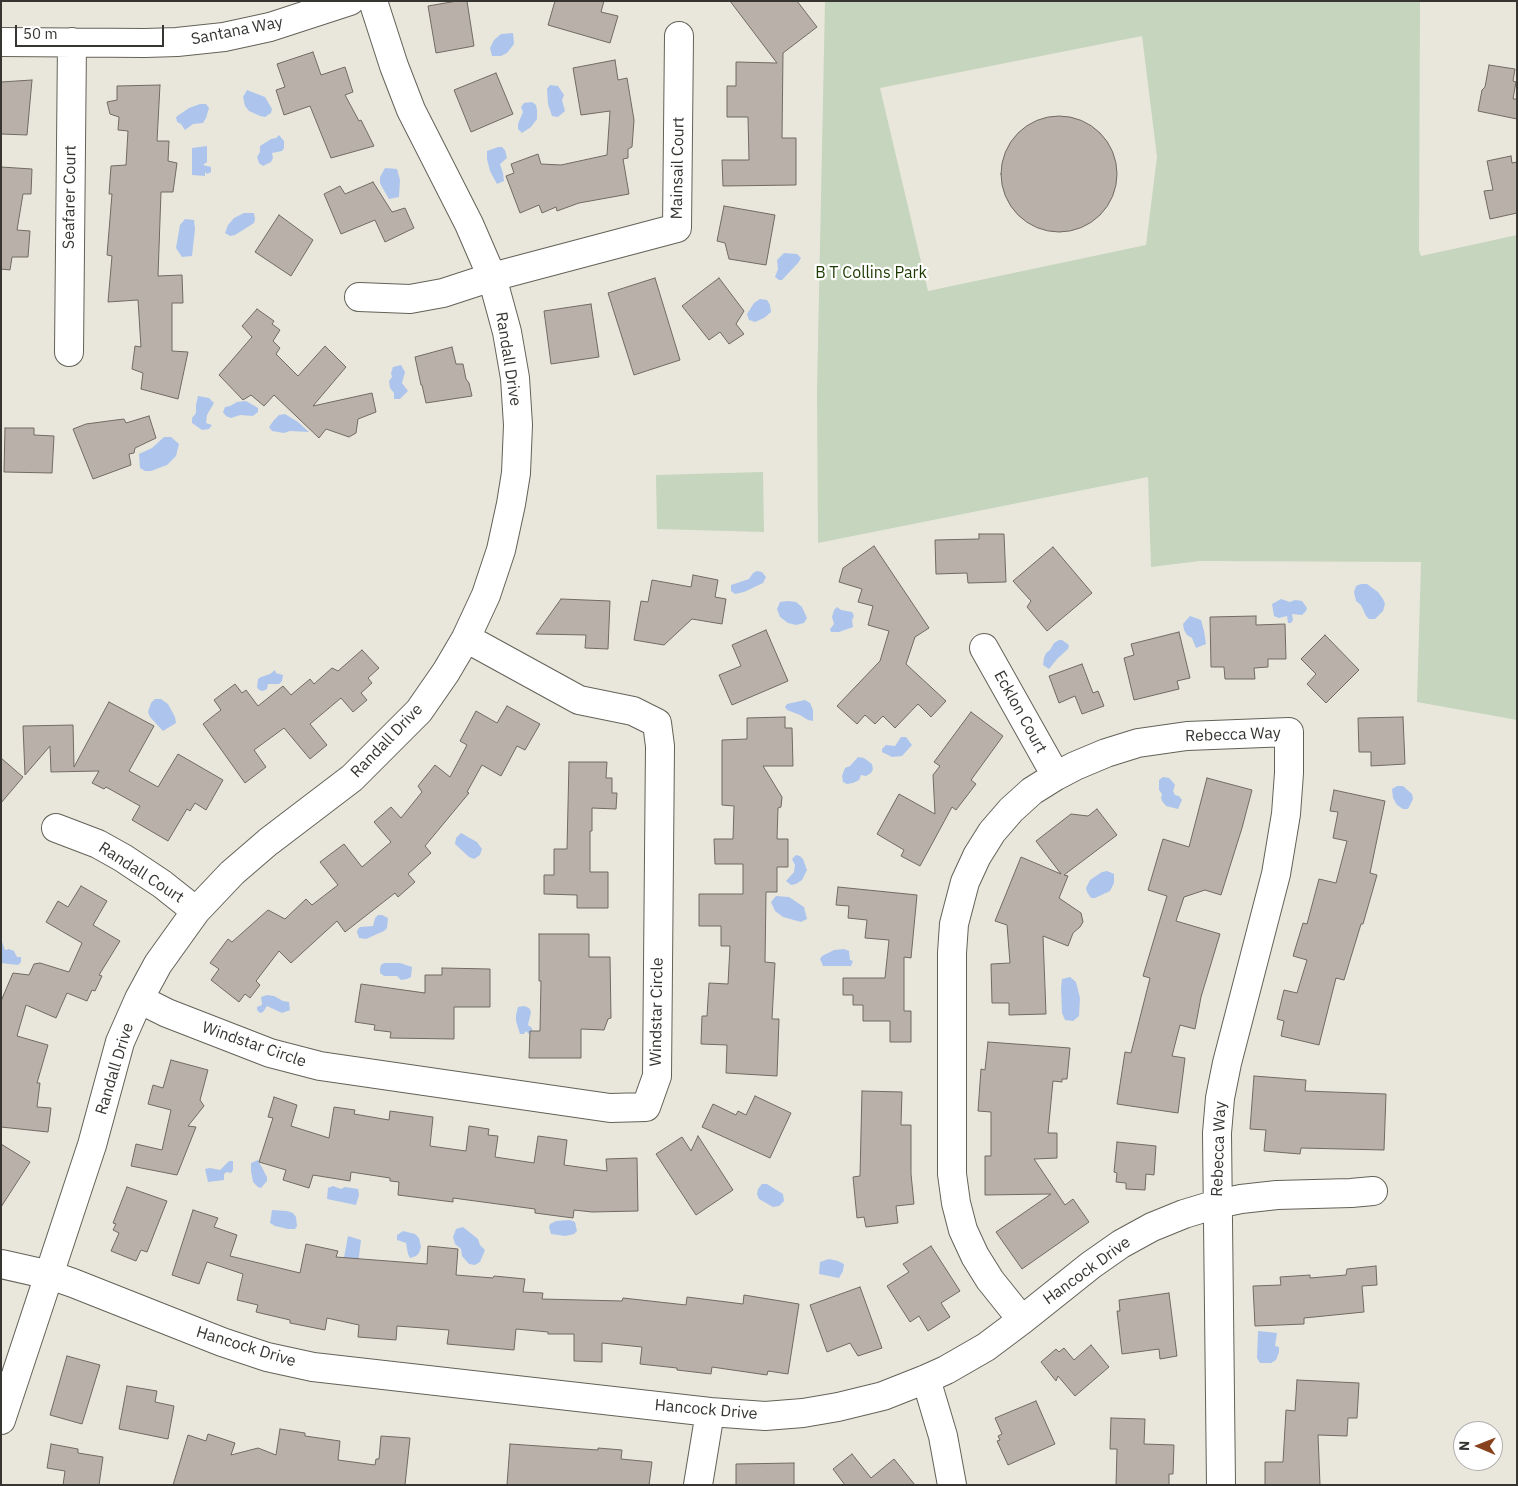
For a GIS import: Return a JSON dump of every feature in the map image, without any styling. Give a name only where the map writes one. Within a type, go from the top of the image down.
[{"type":"street","name":"Santana Way","points":[[1,42],[177,42],[224,37],[270,27],[350,1]]},
{"type":"street","name":"Randall Drive","points":[[1,1420],[92,1146],[120,1042],[139,999],[158,964],[196,911],[239,867],[268,842],[352,778],[419,711],[446,672],[466,638],[486,595],[501,550],[516,473],[518,425],[515,378],[507,332],[492,277],[469,224],[411,110],[394,66],[374,1]]},
{"type":"street","name":"Mainsail Court","points":[[492,277],[677,228],[679,36]]},
{"type":"street","name":"Seafarer Court","points":[[69,352],[72,42]]},
{"type":"street","points":[[359,297],[410,299],[443,293],[492,277]]},
{"type":"street","name":"Windstar Circle","points":[[139,999],[167,1013],[270,1053],[320,1066],[610,1108],[646,1107],[656,1076],[660,756],[657,723],[633,712],[580,700],[466,638]]},
{"type":"street","name":"Ecklon Court","points":[[984,648],[1056,776]]},
{"type":"street","name":"Rebecca Way","points":[[1022,1320],[990,1280],[975,1256],[963,1230],[956,1203],[952,1174],[952,953],[954,924],[965,882],[977,856],[992,832],[1011,810],[1032,791],[1075,766],[1106,753],[1138,743],[1187,736],[1289,732],[1289,774],[1286,814],[1276,874],[1227,1063],[1220,1098],[1217,1133],[1217,1204],[1221,1485]]},
{"type":"street","name":"Randall Court","points":[[56,828],[98,844],[123,858],[162,884],[196,911]]},
{"type":"street","name":"Hancock Drive","points":[[1,1264],[50,1275],[73,1283],[222,1342],[267,1357],[313,1367],[710,1412],[765,1416],[803,1413],[883,1396],[946,1370],[986,1347],[1091,1265],[1121,1244],[1152,1227],[1184,1214],[1217,1204],[1277,1194],[1373,1191]]},
{"type":"street","points":[[926,1379],[943,1436],[952,1485]]},
{"type":"street","points":[[698,1485],[710,1412]]},
{"type":"green space","name":"B T Collins Park","points":[[825,1],[1420,1],[1419,250],[1421,256],[1517,235],[1517,720],[1417,702],[1421,562],[1200,561],[1151,567],[1148,477],[818,543],[817,391]],"holes":[[[1142,36],[1157,157],[1146,245],[928,291],[880,88]]]},
{"type":"green space","points":[[763,472],[764,532],[657,529],[656,475]]},
{"type":"water","points":[[513,33],[514,44],[507,53],[501,56],[492,56],[490,48],[494,40],[501,34]]},
{"type":"water","points":[[550,85],[558,86],[564,95],[562,100],[565,111],[558,117],[552,116],[548,104],[547,89]]},
{"type":"water","points":[[247,90],[265,97],[272,109],[271,113],[265,117],[249,111],[245,106],[243,97]]},
{"type":"water","points":[[532,102],[536,105],[537,119],[531,127],[522,133],[518,129],[523,112],[521,107],[524,103]]},
{"type":"water","points":[[206,104],[209,108],[206,118],[203,123],[193,124],[185,130],[177,122],[176,117],[189,108]]},
{"type":"water","points":[[279,135],[284,141],[284,148],[282,151],[272,153],[273,158],[271,162],[263,166],[259,163],[257,157],[260,152],[260,146]]},
{"type":"water","points":[[207,146],[207,162],[203,165],[211,167],[211,172],[207,174],[205,172],[205,176],[192,175],[192,148]]},
{"type":"water","points":[[502,147],[505,150],[507,158],[500,164],[504,181],[497,184],[490,171],[487,151]]},
{"type":"water","points":[[385,168],[397,169],[400,180],[399,197],[389,199],[380,183],[380,177]]},
{"type":"water","points":[[244,213],[254,213],[254,223],[235,235],[230,236],[225,233],[228,225],[234,218]]},
{"type":"water","points":[[185,219],[194,220],[195,229],[192,256],[182,257],[176,248],[180,225]]},
{"type":"water","points":[[784,253],[797,254],[801,258],[782,280],[779,280],[775,277],[778,269],[777,260]]},
{"type":"water","points":[[760,299],[767,300],[771,312],[755,322],[749,320],[747,314],[754,303]]},
{"type":"water","points":[[401,365],[405,372],[402,383],[408,391],[400,399],[394,399],[394,393],[390,388],[389,381],[392,377],[393,367]]},
{"type":"water","points":[[198,396],[209,398],[214,403],[207,415],[206,423],[212,425],[209,429],[202,430],[192,423],[192,418],[196,413]]},
{"type":"water","points":[[246,401],[258,408],[258,412],[253,416],[240,415],[231,418],[223,412],[225,407],[237,402]]},
{"type":"water","points":[[285,414],[309,432],[290,431],[284,433],[272,431],[269,427],[274,420],[279,415]]},
{"type":"water","points":[[164,437],[171,437],[179,444],[176,456],[167,465],[151,471],[145,471],[140,468],[139,454],[152,448]]},
{"type":"water","points":[[757,571],[762,572],[766,577],[763,583],[744,592],[735,594],[731,591],[731,585],[749,579]]},
{"type":"water","points":[[1367,584],[1378,592],[1385,604],[1383,611],[1375,619],[1369,619],[1361,605],[1356,601],[1354,592],[1356,586]]},
{"type":"water","points":[[1281,599],[1290,602],[1295,600],[1302,601],[1307,608],[1306,611],[1302,615],[1292,614],[1293,620],[1291,623],[1288,623],[1287,616],[1279,618],[1274,616],[1272,604]]},
{"type":"water","points":[[780,602],[796,602],[802,607],[807,618],[804,623],[796,625],[788,623],[780,617],[777,609]]},
{"type":"water","points":[[837,607],[841,610],[852,612],[854,616],[852,620],[853,627],[839,632],[831,632],[830,629],[834,624],[832,617]]},
{"type":"water","points":[[1190,616],[1201,620],[1204,631],[1206,644],[1196,648],[1192,638],[1184,630],[1183,624]]},
{"type":"water","points":[[1059,640],[1069,645],[1068,649],[1049,669],[1043,665],[1044,658],[1054,643]]},
{"type":"water","points":[[275,670],[276,673],[283,675],[282,681],[279,684],[268,684],[267,689],[263,691],[259,690],[257,687],[258,679]]},
{"type":"water","points":[[155,699],[161,699],[168,704],[175,717],[176,723],[163,731],[150,717],[148,712],[151,703]]},
{"type":"water","points":[[805,700],[810,703],[813,710],[813,721],[787,710],[785,707],[787,704]]},
{"type":"water","points":[[901,737],[906,737],[912,745],[902,756],[892,757],[882,752],[886,745],[895,746]]},
{"type":"water","points":[[858,757],[864,758],[872,764],[873,769],[871,773],[866,776],[861,775],[859,780],[853,783],[847,784],[843,782],[842,776],[845,768],[850,766]]},
{"type":"water","points":[[1163,777],[1169,778],[1175,785],[1173,791],[1182,800],[1178,809],[1166,806],[1162,801],[1159,780]]},
{"type":"water","points":[[1397,786],[1403,786],[1412,794],[1413,799],[1408,809],[1403,809],[1397,805],[1393,798],[1392,789]]},
{"type":"water","points":[[461,833],[477,842],[482,849],[480,855],[474,859],[469,857],[455,844],[456,838]]},
{"type":"water","points":[[796,855],[803,859],[807,870],[802,880],[791,885],[786,881],[794,872],[795,865],[792,859]]},
{"type":"water","points":[[1107,871],[1114,874],[1114,883],[1110,891],[1091,898],[1086,888],[1090,880]]},
{"type":"water","points":[[776,896],[789,897],[804,907],[807,919],[801,922],[783,917],[775,911],[771,902]]},
{"type":"water","points":[[378,915],[388,918],[387,928],[366,939],[359,938],[358,929],[360,927],[373,926]]},
{"type":"water","points":[[2,942],[5,950],[14,951],[17,957],[21,957],[21,962],[18,965],[1,963]]},
{"type":"water","points":[[844,949],[849,951],[850,960],[853,961],[851,966],[823,966],[820,959],[822,956],[834,950]]},
{"type":"water","points":[[384,963],[400,963],[412,967],[411,977],[401,980],[397,976],[384,976],[380,973],[380,969]]},
{"type":"water","points":[[1070,977],[1076,982],[1080,998],[1079,1016],[1073,1021],[1065,1020],[1062,1013],[1062,979]]},
{"type":"water","points":[[267,995],[289,1002],[290,1010],[282,1013],[267,1006],[260,1013],[257,1007],[262,1005],[261,997]]},
{"type":"water","points":[[524,1006],[529,1008],[531,1012],[528,1025],[532,1028],[532,1031],[529,1034],[526,1031],[524,1034],[520,1034],[516,1021],[518,1007]]},
{"type":"water","points":[[258,1160],[267,1177],[267,1181],[261,1188],[253,1182],[251,1171],[251,1163]]},
{"type":"water","points":[[229,1161],[233,1161],[233,1170],[231,1173],[227,1172],[224,1174],[224,1180],[208,1182],[205,1169],[220,1170]]},
{"type":"water","points":[[762,1184],[767,1184],[783,1194],[784,1201],[779,1206],[773,1207],[759,1199],[758,1189]]},
{"type":"water","points":[[333,1186],[341,1189],[345,1187],[358,1189],[359,1195],[356,1205],[327,1199],[328,1188]]},
{"type":"water","points":[[272,1210],[293,1213],[296,1217],[297,1226],[295,1229],[275,1226],[270,1223]]},
{"type":"water","points":[[570,1220],[575,1222],[577,1231],[574,1234],[565,1236],[551,1234],[550,1224],[556,1221]]},
{"type":"water","points":[[463,1227],[478,1239],[480,1245],[485,1250],[480,1262],[475,1265],[469,1264],[462,1256],[461,1249],[455,1244],[453,1237],[456,1229]]},
{"type":"water","points":[[403,1231],[415,1234],[419,1238],[421,1247],[416,1256],[410,1258],[406,1243],[397,1240],[397,1235]]},
{"type":"water","points":[[348,1236],[361,1240],[357,1272],[343,1263]]},
{"type":"water","points":[[829,1259],[844,1264],[839,1278],[819,1274],[820,1262]]},
{"type":"water","points":[[1258,1331],[1277,1333],[1275,1346],[1279,1347],[1279,1352],[1276,1360],[1271,1363],[1260,1363],[1257,1358]]},
{"type":"building","points":[[467,1],[474,46],[436,53],[428,6]]},
{"type":"building","points":[[555,1],[604,1],[601,12],[618,16],[610,43],[548,25]]},
{"type":"building","points":[[730,1],[797,1],[817,27],[783,53],[782,138],[796,138],[796,185],[723,186],[722,160],[749,160],[748,117],[727,117],[727,86],[736,86],[736,62],[777,63]]},
{"type":"building","points":[[313,52],[321,75],[345,67],[353,92],[345,95],[359,121],[361,120],[374,146],[331,158],[310,106],[284,115],[276,90],[285,87],[277,64]]},
{"type":"building","points":[[615,60],[618,80],[627,78],[634,120],[632,147],[628,149],[628,158],[623,159],[629,194],[579,203],[557,211],[556,207],[542,213],[539,205],[520,213],[506,176],[514,173],[511,164],[538,154],[541,164],[561,165],[607,155],[610,111],[581,115],[573,68]]},
{"type":"building","points":[[1489,65],[1515,69],[1513,81],[1516,82],[1513,99],[1517,99],[1517,119],[1478,111]]},
{"type":"building","points":[[496,73],[513,114],[471,132],[454,90]]},
{"type":"building","points":[[32,80],[27,135],[1,134],[1,82]]},
{"type":"building","points":[[160,85],[157,141],[169,141],[168,161],[177,163],[173,192],[161,192],[158,276],[182,275],[183,303],[172,303],[172,351],[188,352],[178,399],[141,389],[143,373],[132,369],[135,346],[141,347],[138,300],[108,302],[112,256],[107,255],[112,194],[109,194],[111,166],[126,165],[128,131],[118,130],[119,117],[110,114],[107,102],[117,100],[117,86]]},
{"type":"building","points":[[1059,116],[1081,120],[1091,125],[1100,133],[1108,142],[1113,152],[1117,174],[1113,196],[1108,206],[1100,215],[1091,223],[1081,228],[1059,232],[1037,228],[1027,223],[1018,215],[1010,206],[1005,196],[1001,174],[1005,152],[1010,142],[1018,133],[1027,125],[1037,120]]},
{"type":"building","points":[[1511,156],[1512,163],[1517,162],[1517,213],[1490,219],[1484,191],[1493,190],[1487,161]]},
{"type":"building","points":[[1,167],[32,169],[31,194],[23,194],[17,230],[30,231],[28,257],[12,257],[10,270],[1,269]]},
{"type":"building","points":[[373,182],[392,212],[405,208],[414,228],[385,242],[375,220],[341,234],[324,194],[340,186],[345,194]]},
{"type":"building","points":[[724,206],[775,215],[766,265],[729,259],[725,243],[717,241]]},
{"type":"building","points":[[279,215],[313,240],[291,276],[255,252]]},
{"type":"building","points":[[655,278],[680,360],[634,375],[608,293]]},
{"type":"building","points":[[719,278],[744,311],[736,324],[744,334],[729,344],[720,332],[709,340],[682,306]]},
{"type":"building","points":[[591,304],[599,357],[551,364],[544,311]]},
{"type":"building","points":[[257,309],[274,321],[272,324],[280,330],[273,341],[280,348],[276,354],[298,376],[325,346],[346,367],[313,406],[372,393],[376,412],[358,419],[356,433],[349,437],[326,429],[319,438],[274,395],[264,406],[251,395],[243,400],[219,375],[252,337],[242,326]]},
{"type":"building","points":[[452,347],[456,364],[463,364],[472,396],[426,403],[415,357]]},
{"type":"building","points":[[149,416],[156,438],[135,448],[134,453],[129,454],[131,465],[93,479],[73,429],[86,424],[124,419],[126,423]]},
{"type":"building","points":[[5,428],[34,428],[34,435],[54,436],[52,473],[4,472]]},
{"type":"building","points":[[979,534],[1004,534],[1006,582],[968,583],[967,573],[936,574],[935,540],[979,539]]},
{"type":"building","points":[[874,546],[929,628],[915,637],[906,664],[946,701],[931,717],[918,704],[895,728],[883,716],[875,724],[865,715],[857,724],[837,706],[880,661],[889,631],[868,625],[873,606],[858,602],[862,589],[839,582],[843,568]]},
{"type":"building","points":[[1053,547],[1092,593],[1047,631],[1027,607],[1031,601],[1013,581]]},
{"type":"building","points":[[693,575],[718,580],[715,597],[726,599],[722,624],[692,619],[664,645],[634,640],[641,601],[648,602],[652,580],[691,587]]},
{"type":"building","points":[[561,599],[610,601],[608,649],[585,648],[586,635],[536,634]]},
{"type":"building","points":[[1256,616],[1256,625],[1285,624],[1286,659],[1268,659],[1268,667],[1254,668],[1255,679],[1225,679],[1224,667],[1211,667],[1210,617]]},
{"type":"building","points":[[766,630],[788,681],[732,705],[719,675],[741,666],[732,645]]},
{"type":"building","points":[[1179,632],[1190,678],[1177,681],[1179,689],[1134,700],[1124,658],[1134,655],[1131,644]]},
{"type":"building","points":[[1325,635],[1359,670],[1326,703],[1307,684],[1316,674],[1301,659]]},
{"type":"building","points":[[362,650],[379,668],[368,678],[372,683],[361,693],[367,700],[353,712],[341,698],[310,724],[327,745],[310,759],[284,728],[254,750],[266,767],[245,783],[203,724],[221,710],[214,700],[235,684],[242,693],[246,690],[258,706],[283,686],[291,695],[310,679],[314,684],[332,668],[338,671]]},
{"type":"building","points":[[1082,664],[1093,693],[1098,691],[1104,706],[1082,714],[1075,696],[1059,703],[1049,676]]},
{"type":"building","points":[[109,702],[154,726],[129,771],[158,787],[178,754],[223,780],[206,810],[195,803],[190,811],[187,809],[168,841],[132,820],[140,806],[106,787],[104,789],[92,783],[99,771],[51,772],[50,746],[25,775],[23,726],[73,725],[74,767]]},
{"type":"building","points":[[507,706],[540,724],[525,750],[517,746],[501,776],[482,765],[467,792],[469,793],[425,846],[431,853],[408,874],[415,882],[398,897],[395,893],[345,932],[337,921],[291,963],[279,951],[256,981],[260,985],[250,998],[245,994],[239,1002],[211,980],[219,969],[210,963],[228,939],[232,942],[268,910],[285,919],[306,899],[312,905],[338,885],[320,862],[344,844],[362,867],[391,842],[374,822],[391,807],[401,818],[422,792],[418,786],[435,765],[450,777],[467,745],[460,741],[476,711],[497,723]]},
{"type":"building","points":[[971,712],[1003,736],[971,780],[976,784],[956,810],[952,807],[920,866],[901,856],[904,850],[877,834],[899,794],[935,814],[933,775],[940,766],[934,762]]},
{"type":"building","points":[[785,717],[785,728],[792,728],[793,766],[763,766],[782,797],[781,807],[778,808],[777,839],[788,839],[788,867],[777,867],[777,892],[766,892],[765,962],[775,963],[772,1019],[779,1019],[777,1076],[726,1073],[727,1045],[701,1044],[702,1016],[707,1016],[709,983],[728,984],[730,946],[721,946],[721,926],[699,926],[699,894],[743,894],[743,864],[715,864],[714,839],[733,839],[734,806],[722,805],[722,740],[747,739],[747,718]]},
{"type":"building","points":[[1403,717],[1405,764],[1371,766],[1371,752],[1359,752],[1358,718]]},
{"type":"building","points":[[1,758],[23,777],[1,803]]},
{"type":"building","points":[[569,762],[607,762],[606,778],[612,778],[612,793],[617,793],[616,809],[592,808],[592,831],[590,831],[590,872],[608,872],[608,908],[577,908],[577,895],[544,894],[544,875],[554,875],[554,849],[567,849]]},
{"type":"building","points":[[1207,778],[1252,790],[1221,895],[1205,890],[1184,897],[1176,921],[1220,934],[1201,997],[1195,1029],[1180,1025],[1172,1056],[1185,1058],[1178,1113],[1117,1104],[1125,1052],[1131,1053],[1150,978],[1143,976],[1167,896],[1148,890],[1163,839],[1189,847]]},
{"type":"building","points":[[1334,790],[1385,801],[1370,873],[1377,875],[1344,980],[1336,978],[1319,1045],[1281,1036],[1284,1021],[1277,1019],[1284,990],[1297,993],[1307,960],[1293,956],[1303,923],[1307,924],[1319,879],[1336,883],[1347,841],[1333,838],[1338,812],[1330,811]]},
{"type":"building","points":[[1097,809],[1117,835],[1064,875],[1068,876],[1059,898],[1081,913],[1083,922],[1073,933],[1068,946],[1043,936],[1046,1014],[1009,1015],[1009,1003],[992,1003],[991,964],[1010,963],[1007,925],[995,921],[1021,857],[1061,874],[1036,841],[1071,814],[1088,816]]},
{"type":"building","points":[[81,886],[107,901],[93,925],[120,941],[99,975],[102,976],[95,991],[92,990],[87,1001],[67,993],[56,1018],[26,1005],[17,1036],[48,1045],[37,1083],[40,1083],[37,1107],[51,1108],[48,1132],[1,1127],[1,1001],[13,973],[29,975],[34,964],[40,963],[69,972],[82,943],[46,922],[58,901],[68,907]]},
{"type":"building","points":[[838,887],[917,895],[911,958],[904,957],[904,1011],[911,1011],[911,1042],[890,1042],[890,1021],[863,1021],[863,1005],[853,1005],[853,995],[843,995],[843,978],[885,978],[889,940],[865,938],[867,920],[848,918],[849,906],[836,905]]},
{"type":"building","points":[[539,934],[589,934],[589,957],[610,957],[611,1018],[608,1019],[604,1030],[581,1029],[581,1058],[529,1058],[530,1031],[540,1031],[541,981],[539,981]]},
{"type":"building","points":[[442,968],[490,969],[490,1007],[454,1007],[454,1039],[390,1038],[391,1032],[374,1030],[375,1025],[355,1022],[361,984],[425,993],[425,975],[442,975]]},
{"type":"building","points":[[988,1042],[1070,1048],[1067,1079],[1062,1079],[1062,1082],[1053,1081],[1048,1133],[1057,1133],[1057,1158],[1034,1159],[1065,1205],[1073,1199],[1089,1222],[1022,1269],[996,1232],[1051,1194],[985,1195],[985,1156],[991,1156],[991,1112],[978,1111],[981,1069],[985,1070]]},
{"type":"building","points":[[171,1060],[208,1070],[200,1100],[204,1106],[188,1126],[196,1127],[177,1175],[131,1166],[136,1144],[162,1150],[171,1110],[148,1104],[153,1085],[163,1088]]},
{"type":"building","points":[[1254,1076],[1306,1080],[1305,1091],[1386,1094],[1384,1150],[1301,1148],[1300,1154],[1264,1151],[1266,1130],[1250,1129]]},
{"type":"building","points":[[862,1091],[902,1092],[901,1125],[911,1125],[911,1174],[914,1204],[896,1206],[898,1223],[866,1227],[864,1217],[857,1218],[853,1177],[860,1176]]},
{"type":"building","points":[[755,1096],[791,1113],[770,1158],[702,1127],[713,1104],[736,1115],[738,1111],[746,1115]]},
{"type":"building","points":[[274,1097],[297,1105],[291,1126],[329,1138],[334,1107],[355,1110],[354,1114],[389,1120],[390,1111],[433,1117],[430,1146],[466,1151],[469,1126],[489,1129],[488,1135],[498,1136],[495,1157],[534,1163],[538,1136],[567,1140],[564,1165],[607,1171],[606,1159],[637,1158],[638,1211],[592,1212],[574,1210],[573,1218],[535,1213],[535,1209],[453,1198],[453,1202],[398,1195],[399,1182],[390,1181],[390,1178],[351,1172],[350,1181],[313,1175],[309,1188],[283,1180],[286,1170],[259,1162],[273,1118],[268,1117]]},
{"type":"building","points":[[698,1136],[733,1190],[696,1215],[656,1154],[682,1137],[691,1151]]},
{"type":"building","points":[[1117,1142],[1156,1146],[1154,1175],[1146,1174],[1145,1190],[1126,1189],[1126,1183],[1116,1182],[1117,1173],[1114,1172]]},
{"type":"building","points":[[1,1144],[30,1162],[1,1207]]},
{"type":"building","points":[[127,1187],[167,1201],[147,1252],[141,1250],[136,1261],[111,1251],[119,1233],[113,1230],[116,1224],[113,1223]]},
{"type":"building","points":[[193,1210],[218,1218],[214,1227],[237,1235],[230,1256],[300,1273],[306,1244],[338,1251],[336,1257],[427,1264],[428,1246],[458,1249],[456,1275],[525,1279],[523,1292],[543,1293],[542,1299],[622,1301],[623,1298],[686,1305],[687,1297],[743,1304],[744,1295],[799,1304],[788,1374],[768,1371],[767,1375],[712,1367],[711,1374],[640,1364],[642,1347],[602,1343],[602,1362],[574,1361],[574,1334],[548,1334],[548,1332],[516,1329],[514,1350],[447,1344],[449,1330],[397,1326],[396,1340],[358,1337],[359,1325],[327,1318],[325,1330],[290,1323],[290,1320],[256,1312],[258,1305],[237,1300],[243,1274],[207,1262],[199,1284],[172,1275]]},
{"type":"building","points":[[931,1246],[960,1291],[941,1303],[950,1317],[928,1331],[919,1316],[910,1322],[887,1286],[909,1272],[903,1264]]},
{"type":"building","points":[[1376,1266],[1377,1285],[1362,1286],[1364,1312],[1304,1318],[1304,1324],[1255,1326],[1253,1286],[1281,1285],[1280,1277],[1310,1275],[1310,1278],[1346,1275],[1347,1269]]},
{"type":"building","points":[[860,1287],[882,1348],[858,1356],[850,1343],[827,1352],[810,1305]]},
{"type":"building","points":[[1169,1293],[1177,1356],[1160,1359],[1159,1349],[1122,1354],[1117,1311],[1120,1311],[1119,1300]]},
{"type":"building","points":[[1091,1345],[1109,1367],[1075,1396],[1058,1376],[1056,1381],[1041,1362],[1056,1349],[1059,1352],[1064,1348],[1074,1360]]},
{"type":"building","points":[[67,1356],[100,1365],[82,1424],[50,1415]]},
{"type":"building","points":[[1297,1380],[1359,1383],[1357,1418],[1348,1418],[1347,1436],[1318,1435],[1320,1485],[1265,1485],[1265,1462],[1283,1462],[1286,1410],[1295,1411]]},
{"type":"building","points":[[127,1386],[157,1391],[155,1402],[174,1406],[168,1439],[119,1429]]},
{"type":"building","points":[[1036,1401],[1055,1444],[1008,1465],[997,1441],[1000,1440],[998,1436],[1002,1434],[995,1418]]},
{"type":"building","points":[[1111,1418],[1145,1419],[1144,1444],[1174,1445],[1173,1474],[1169,1474],[1169,1485],[1116,1485],[1117,1449],[1110,1449]]},
{"type":"building","points":[[280,1429],[305,1433],[305,1436],[340,1441],[338,1460],[375,1465],[376,1459],[379,1459],[381,1436],[410,1438],[405,1485],[173,1485],[188,1435],[206,1441],[208,1434],[235,1443],[231,1455],[258,1448],[276,1455]]},
{"type":"building","points":[[51,1444],[78,1449],[78,1453],[103,1457],[99,1485],[63,1485],[65,1471],[47,1468]]},
{"type":"building","points":[[510,1444],[622,1450],[621,1459],[652,1462],[649,1485],[507,1485]]},
{"type":"building","points":[[852,1454],[871,1478],[894,1459],[915,1485],[845,1485],[833,1469]]},
{"type":"building","points":[[794,1463],[794,1485],[736,1485],[736,1464]]}]
